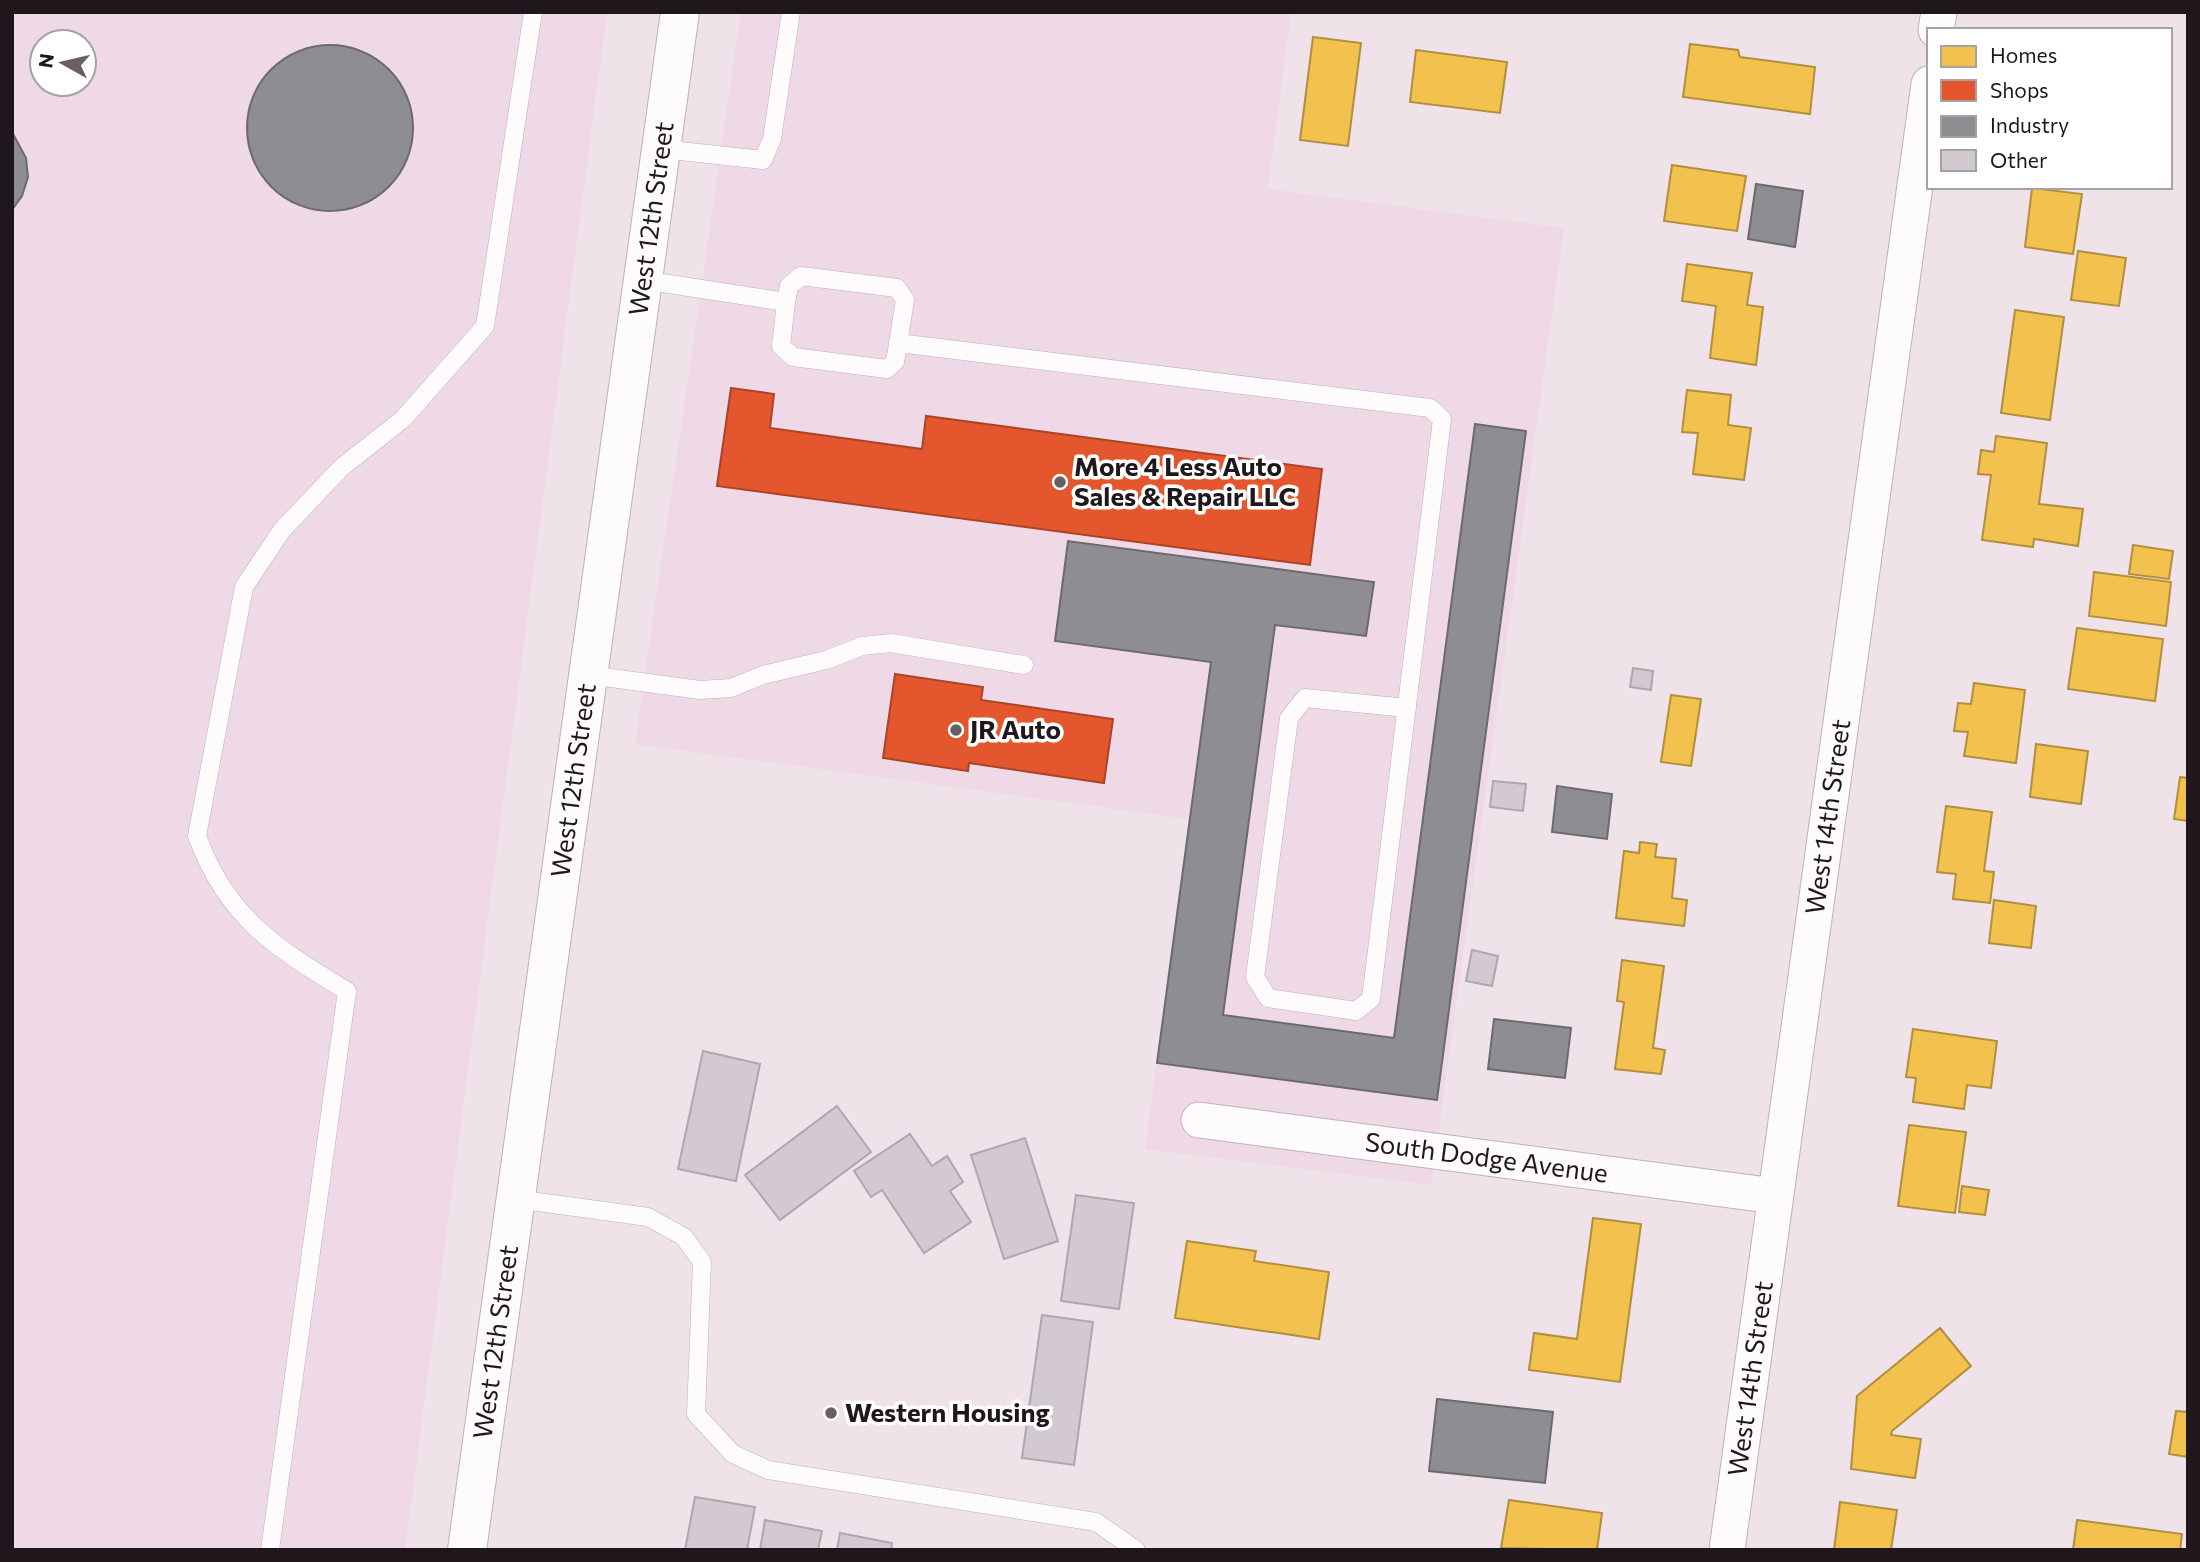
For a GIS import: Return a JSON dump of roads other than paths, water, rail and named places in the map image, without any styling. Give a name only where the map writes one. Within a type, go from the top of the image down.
[{"type":"main road","name":"West 12th Street","points":[[467,1550],[680,12]]},
{"type":"street","name":"West 14th Street","points":[[1727,1550],[1927,99]]},
{"type":"street","name":"South Dodge Avenue","points":[[1199,1120],[1776,1196]]},
{"type":"lane","points":[[270,1550],[347,991],[280,950],[236,908],[209,870],[197,836],[244,587],[282,530],[342,467],[403,419],[485,326],[533,12]]},
{"type":"lane","points":[[662,149],[763,160],[772,139],[791,12]]},
{"type":"lane","points":[[801,276],[897,288],[905,300],[895,362],[887,369],[793,357],[781,345],[786,302],[789,286],[801,276]]},
{"type":"lane","points":[[643,280],[786,302]]},
{"type":"lane","points":[[898,343],[1430,408],[1443,419],[1371,999],[1356,1011],[1268,998],[1255,977],[1289,718],[1305,698],[1407,708]]},
{"type":"lane","points":[[589,675],[700,690],[731,688],[763,675],[826,660],[862,646],[891,643],[1024,665]]},
{"type":"lane","points":[[516,1199],[648,1217],[684,1237],[702,1262],[696,1414],[733,1454],[768,1469],[1096,1522],[1136,1550]]},
{"type":"place","name":"More 4 Less Auto Sales & Repair LLC","points":[[1060,482]]},
{"type":"place","name":"JR Auto","points":[[956,730]]},
{"type":"place","name":"Western Housing","points":[[831,1413]]}]
